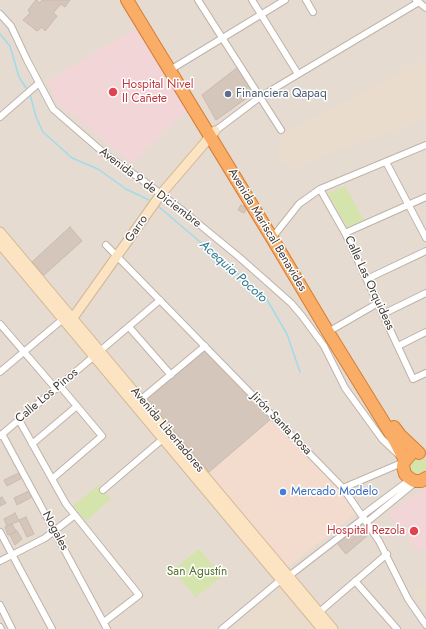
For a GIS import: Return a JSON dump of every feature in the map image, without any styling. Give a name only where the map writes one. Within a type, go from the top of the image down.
[{"type":"highway","name":"Avenida Mariscal Benavides","points":[[127,0],[148,27],[331,330],[405,461],[405,474],[421,480]]},
{"type":"highway","name":"Avenida Mariscal Benavides","points":[[136,0],[148,27]]},
{"type":"highway","name":"Avenida Mariscal Benavides","points":[[331,330],[400,435],[423,455]]},
{"type":"highway","points":[[405,461],[412,454],[423,455]]},
{"type":"street","points":[[198,0],[281,130]]},
{"type":"street","points":[[252,0],[298,74]]},
{"type":"street","points":[[173,68],[285,0]]},
{"type":"street","points":[[306,0],[313,12]]},
{"type":"street","points":[[213,133],[260,97],[418,1],[426,8]]},
{"type":"street","name":"Avenida 9 de Diciembre","points":[[0,14],[11,26],[53,109],[105,154],[161,194],[239,257],[273,287],[302,316],[324,346],[345,388],[382,439],[405,461]]},
{"type":"street","points":[[0,117],[39,83]]},
{"type":"street","name":"Garro","points":[[68,321],[118,257],[161,194],[213,133]]},
{"type":"street","points":[[274,235],[299,204],[320,189],[426,145]]},
{"type":"street","points":[[386,162],[426,238]]},
{"type":"street","name":"Calle Las Orquideas","points":[[320,189],[345,233],[414,379],[426,373]]},
{"type":"street","points":[[345,233],[426,197]]},
{"type":"street","name":"Avenida Libertadores","points":[[1,238],[68,321],[286,577],[316,615],[333,629]]},
{"type":"street","name":"Jirón Santa Rosa","points":[[106,245],[343,488],[365,518],[386,554],[408,599],[426,625]]},
{"type":"street","points":[[367,279],[426,251]]},
{"type":"street","points":[[383,314],[426,293]]},
{"type":"street","name":"Calle Los Pinos","points":[[1,435],[160,300]]},
{"type":"street","points":[[331,330],[378,303]]},
{"type":"street","points":[[0,372],[24,352],[68,321]]},
{"type":"street","points":[[0,324],[24,352],[77,406],[102,436],[52,478]]},
{"type":"street","points":[[130,327],[171,375]]},
{"type":"street","points":[[398,346],[426,332]]},
{"type":"street","points":[[138,402],[205,346]]},
{"type":"street","points":[[32,444],[77,406]]},
{"type":"street","points":[[19,420],[66,504],[139,595],[104,622]]},
{"type":"street","name":"Nogales","points":[[1,435],[55,531],[107,629]]},
{"type":"street","points":[[103,490],[166,436]]},
{"type":"street","points":[[343,488],[405,461]]},
{"type":"street","points":[[222,629],[286,577],[365,518],[421,480]]},
{"type":"street","points":[[0,561],[45,538],[75,515]]},
{"type":"street","points":[[0,532],[52,629]]},
{"type":"street","points":[[316,615],[386,554]]},
{"type":"street","points":[[355,581],[397,629]]},
{"type":"street","points":[[0,605],[12,629]]},
{"type":"street","name":"Avenida Libertadores","points":[[316,615],[322,629]]},
{"type":"shaded area","points":[[0,0],[426,0],[426,629],[0,629]]},
{"type":"shaded area","name":"Hospital Nivel II Cañete","points":[[136,28],[187,111],[132,163],[57,102],[47,81]]},
{"type":"shaded area","points":[[426,59],[426,117],[368,142],[366,139],[298,167],[280,163],[280,134]]},
{"type":"shaded area","name":"Mercado Modelo","points":[[272,418],[313,461],[358,512],[287,568],[209,472]]},
{"type":"shaded area","name":"Hospital Rezola","points":[[426,487],[426,548],[417,551],[388,513]]},
{"type":"shaded area","points":[[426,586],[426,612],[414,591]]},
{"type":"shaded area","points":[[281,588],[315,629],[233,629]]},
{"type":"green space","points":[[345,186],[364,220],[347,227],[328,193]]},
{"type":"green space","points":[[422,456],[426,459],[426,476],[414,479],[406,463],[411,457]]},
{"type":"green space","points":[[99,485],[111,499],[86,521],[73,506]]},
{"type":"green space","name":"San Agustín","points":[[199,549],[222,576],[196,597],[173,570]]},
{"type":"building","points":[[36,0],[40,3],[42,0],[70,0],[65,7],[61,4],[53,13],[57,16],[45,31],[42,27],[37,31],[23,20],[30,13],[28,10]]},
{"type":"building","name":"Financiera Qapaq","points":[[238,67],[254,93],[216,120],[202,95]]},
{"type":"building","points":[[241,205],[247,208],[244,213],[238,210]]},
{"type":"building","points":[[70,227],[82,241],[44,275],[32,262]]},
{"type":"building","points":[[205,351],[272,418],[209,472],[147,399]]},
{"type":"building","points":[[19,473],[22,478],[7,486],[4,480]]},
{"type":"building","points":[[29,491],[32,497],[17,505],[14,498]]},
{"type":"building","points":[[2,497],[6,503],[0,506],[0,498]]},
{"type":"building","points":[[15,513],[19,521],[7,526],[4,519]]},
{"type":"building","points":[[26,517],[34,534],[27,537],[19,520]]},
{"type":"building","points":[[12,524],[16,531],[8,535],[5,527]]},
{"type":"building","points":[[359,524],[368,535],[346,554],[336,542]]},
{"type":"building","points":[[17,531],[22,539],[15,545],[10,535]]},
{"type":"waterway","name":"Acequia Pocoto","points":[[0,34],[10,46],[19,77],[28,91]]},
{"type":"waterway","name":"Acequia Pocoto","points":[[30,94],[36,117],[43,132],[72,158],[98,169],[126,189],[149,200]]},
{"type":"waterway","name":"Acequia Pocoto","points":[[159,207],[266,298],[287,334],[300,372]]},
{"type":"place","name":"Hospital Nivel II Cañete","points":[[113,92]]},
{"type":"place","name":"Financiera Qapaq","points":[[228,94]]},
{"type":"place","name":"Mercado Modelo","points":[[283,492]]},
{"type":"place","name":"Hospital Rezola","points":[[414,531]]}]
